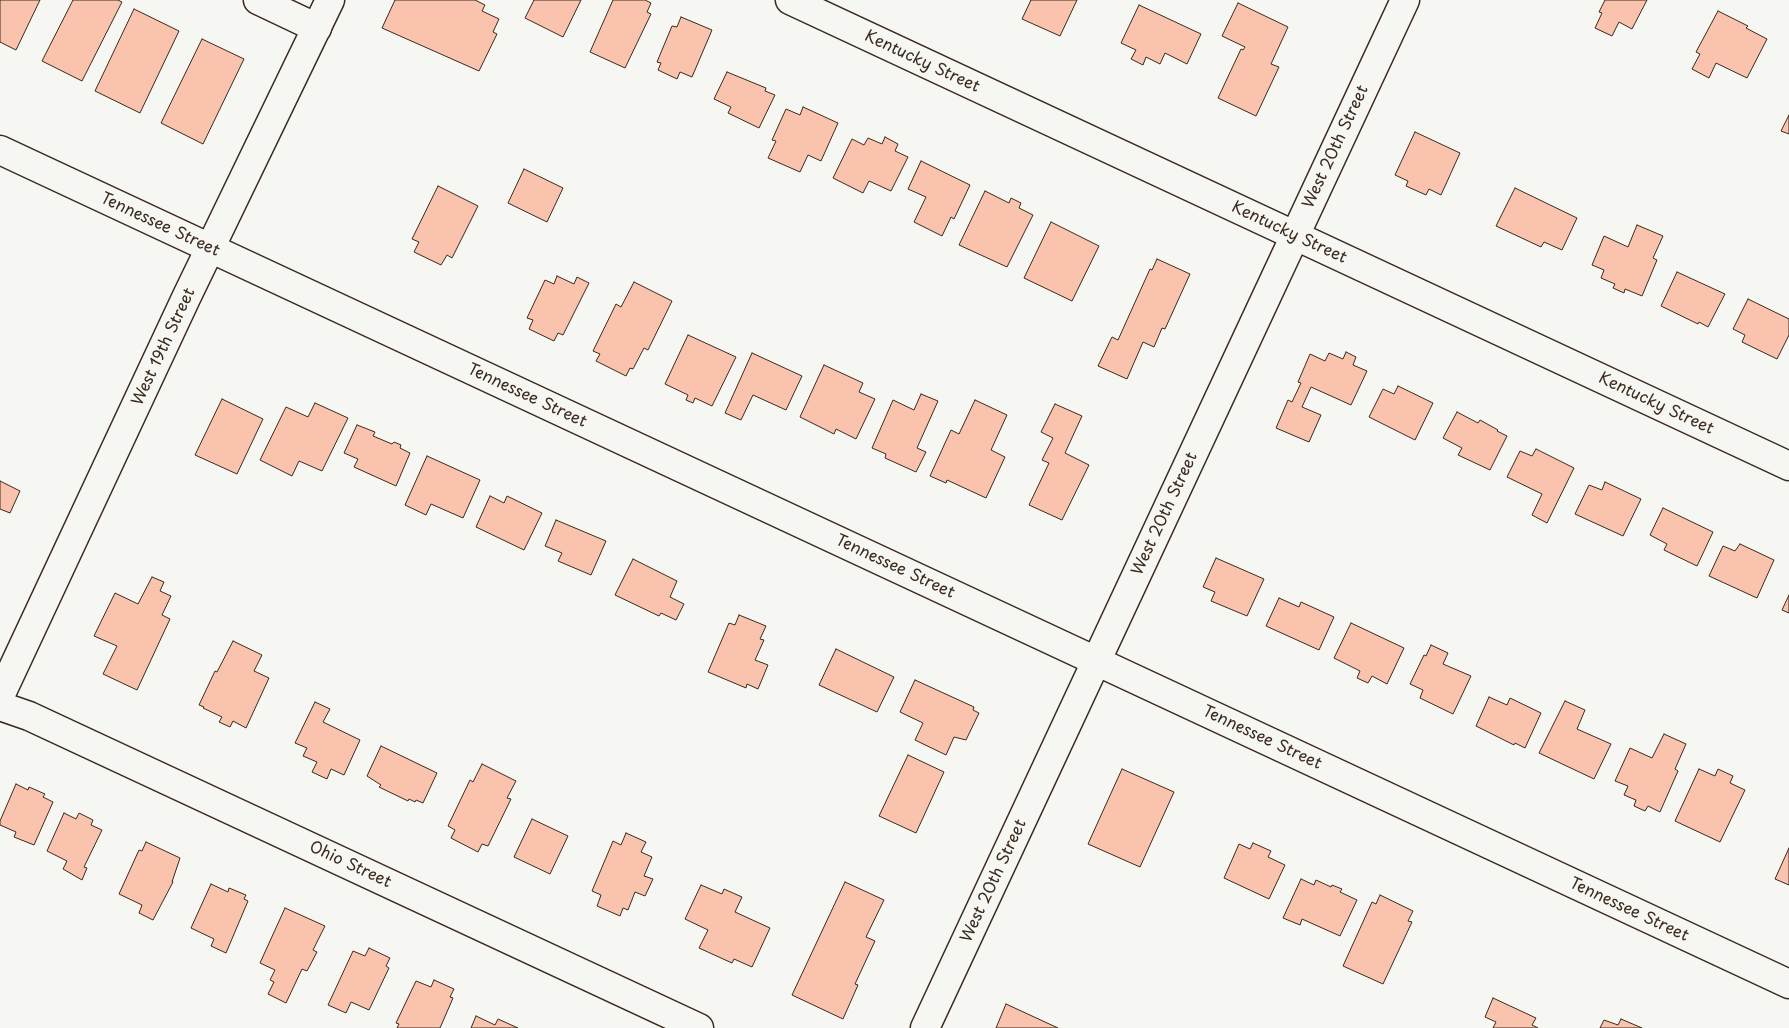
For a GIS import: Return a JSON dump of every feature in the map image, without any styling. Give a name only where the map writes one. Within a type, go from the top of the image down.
[{"type":"street","points":[[258,0],[316,28]]},
{"type":"street","name":"West 19th Street","points":[[0,696],[210,248],[330,0]]},
{"type":"street","name":"Kentucky Street","points":[[790,0],[1789,466]]},
{"type":"street","name":"West 20th Street","points":[[925,1028],[1405,0]]},
{"type":"street","name":"Tennessee Street","points":[[0,150],[1789,984]]},
{"type":"street","name":"Ohio Street","points":[[0,706],[30,716],[699,1028]]},
{"type":"building","points":[[0,0],[40,0],[16,50],[0,42]]},
{"type":"building","points":[[73,0],[118,0],[122,2],[82,81],[42,61]]},
{"type":"building","points":[[395,0],[475,0],[485,5],[482,11],[499,19],[493,32],[497,34],[479,71],[382,28]]},
{"type":"building","points":[[534,0],[581,0],[563,37],[525,18]]},
{"type":"building","points":[[613,0],[645,0],[651,3],[647,12],[651,14],[625,68],[590,52]]},
{"type":"building","points":[[1031,0],[1077,0],[1060,36],[1022,19]]},
{"type":"building","points":[[1605,0],[1647,0],[1632,29],[1619,22],[1612,36],[1595,28],[1602,13],[1599,12]]},
{"type":"building","points":[[1238,3],[1288,27],[1271,64],[1279,67],[1256,116],[1218,98],[1241,49],[1243,50],[1245,47],[1222,36]]},
{"type":"building","points":[[1139,5],[1201,34],[1187,64],[1165,53],[1160,64],[1146,57],[1143,65],[1131,59],[1136,50],[1121,43]]},
{"type":"building","points":[[134,9],[179,31],[140,113],[95,91]]},
{"type":"building","points":[[1718,11],[1748,26],[1746,28],[1767,39],[1747,78],[1716,63],[1709,78],[1692,69],[1700,54],[1696,52]]},
{"type":"building","points":[[681,17],[712,30],[692,77],[680,72],[677,79],[658,70],[661,63],[657,62],[672,26],[677,27]]},
{"type":"building","points":[[202,39],[244,59],[203,144],[161,123]]},
{"type":"building","points":[[727,72],[766,88],[765,91],[775,95],[759,128],[728,113],[731,107],[714,99]]},
{"type":"building","points":[[803,107],[838,123],[821,161],[808,155],[800,172],[768,158],[776,141],[772,140],[786,109],[800,115]]},
{"type":"building","points":[[1789,115],[1789,134],[1781,131]]},
{"type":"building","points":[[1415,132],[1460,153],[1441,195],[1429,189],[1426,195],[1406,186],[1408,181],[1395,175]]},
{"type":"building","points":[[885,137],[898,144],[895,151],[908,157],[891,191],[869,181],[863,193],[833,178],[852,139],[864,145],[868,138],[882,144]]},
{"type":"building","points":[[921,161],[970,185],[954,219],[951,217],[942,236],[914,222],[926,197],[908,189]]},
{"type":"building","points":[[524,169],[563,188],[547,222],[508,203]]},
{"type":"building","points":[[438,186],[478,206],[452,258],[447,255],[441,265],[414,252],[419,242],[412,239]]},
{"type":"building","points":[[1515,188],[1577,218],[1562,250],[1544,242],[1541,247],[1496,226]]},
{"type":"building","points":[[985,191],[1009,203],[1011,198],[1021,203],[1019,208],[1033,215],[1007,267],[959,245]]},
{"type":"building","points":[[1051,222],[1099,246],[1072,301],[1024,278]]},
{"type":"building","points":[[1637,225],[1663,236],[1653,258],[1657,260],[1642,296],[1625,289],[1624,293],[1613,288],[1615,284],[1601,278],[1604,270],[1592,265],[1604,236],[1628,247]]},
{"type":"building","points":[[1157,259],[1190,274],[1165,329],[1162,328],[1154,347],[1143,342],[1127,379],[1098,366],[1112,337],[1118,340],[1150,269],[1152,270]]},
{"type":"building","points":[[1677,272],[1725,294],[1708,327],[1661,306]]},
{"type":"building","points":[[557,276],[574,284],[577,277],[589,283],[563,335],[558,333],[554,341],[529,329],[533,320],[527,318],[545,280],[554,284]]},
{"type":"building","points":[[634,282],[672,301],[648,350],[644,348],[633,369],[630,368],[626,376],[596,361],[600,354],[593,351],[616,304],[621,307]]},
{"type":"building","points":[[1748,299],[1789,319],[1789,335],[1777,359],[1742,342],[1745,335],[1733,329]]},
{"type":"building","points":[[688,335],[736,357],[712,406],[695,398],[693,403],[686,400],[688,395],[665,384]]},
{"type":"building","points":[[1346,352],[1356,357],[1353,365],[1367,371],[1351,405],[1311,387],[1302,407],[1321,415],[1309,442],[1276,428],[1288,400],[1292,402],[1301,383],[1298,382],[1310,354],[1325,361],[1329,353],[1343,359]]},
{"type":"building","points":[[752,353],[802,376],[786,410],[753,395],[741,420],[725,413]]},
{"type":"building","points":[[824,365],[863,383],[859,392],[875,399],[856,439],[836,429],[834,434],[800,417]]},
{"type":"building","points":[[1398,386],[1433,403],[1415,440],[1369,417],[1383,389],[1394,394]]},
{"type":"building","points":[[921,394],[938,401],[917,448],[926,452],[916,472],[885,458],[886,454],[872,448],[893,400],[914,410]]},
{"type":"building","points":[[222,399],[263,419],[237,474],[195,455]]},
{"type":"building","points":[[975,400],[1007,415],[991,450],[1005,457],[986,498],[947,480],[946,483],[930,476],[951,430],[959,434]]},
{"type":"building","points":[[315,403],[348,418],[322,471],[299,461],[292,476],[260,460],[286,407],[308,417]]},
{"type":"building","points":[[1055,404],[1082,416],[1065,453],[1089,465],[1062,520],[1029,505],[1049,463],[1042,460],[1053,438],[1041,432]]},
{"type":"building","points":[[1457,412],[1478,423],[1480,420],[1507,436],[1490,470],[1458,455],[1462,448],[1443,438]]},
{"type":"building","points":[[357,425],[375,432],[373,436],[392,444],[394,442],[401,445],[400,448],[410,453],[396,486],[354,467],[358,459],[344,453]]},
{"type":"building","points":[[1536,449],[1574,468],[1547,523],[1532,515],[1542,494],[1507,477],[1520,451],[1532,456]]},
{"type":"building","points":[[427,456],[480,480],[463,518],[431,504],[426,515],[405,505]]},
{"type":"building","points":[[0,481],[20,491],[10,513],[0,509]]},
{"type":"building","points":[[1605,482],[1641,499],[1623,536],[1575,514],[1589,485],[1602,490]]},
{"type":"building","points":[[490,496],[504,503],[507,496],[542,513],[524,550],[476,527]]},
{"type":"building","points":[[1663,508],[1713,532],[1697,566],[1664,550],[1667,544],[1650,535]]},
{"type":"building","points":[[556,520],[606,541],[591,575],[558,561],[562,553],[545,546]]},
{"type":"building","points":[[1740,544],[1774,560],[1757,598],[1709,576],[1723,546],[1735,551]]},
{"type":"building","points":[[1216,558],[1264,579],[1247,616],[1211,601],[1215,592],[1203,587]]},
{"type":"building","points":[[633,559],[677,581],[670,597],[684,604],[676,620],[661,613],[659,616],[615,595]]},
{"type":"building","points":[[152,577],[164,582],[160,591],[171,596],[162,615],[170,619],[137,690],[103,674],[117,646],[94,636],[115,593],[138,604]]},
{"type":"building","points":[[1789,595],[1789,613],[1782,610]]},
{"type":"building","points":[[1279,598],[1299,607],[1301,602],[1334,617],[1319,650],[1266,626]]},
{"type":"building","points":[[739,615],[766,626],[760,639],[764,640],[755,660],[768,665],[758,689],[747,684],[746,688],[708,672],[729,623],[735,625]]},
{"type":"building","points":[[1351,623],[1404,648],[1387,684],[1372,676],[1368,683],[1357,678],[1360,671],[1334,658]]},
{"type":"building","points":[[233,641],[262,655],[254,671],[269,678],[246,728],[233,721],[230,727],[219,722],[222,717],[199,705],[215,671],[217,672]]},
{"type":"building","points":[[1431,645],[1448,653],[1443,664],[1471,676],[1453,714],[1420,698],[1423,690],[1410,684]]},
{"type":"building","points":[[836,649],[894,677],[877,712],[819,685]]},
{"type":"building","points":[[915,680],[974,707],[973,710],[979,713],[966,740],[954,737],[946,755],[915,740],[923,723],[900,712]]},
{"type":"building","points":[[1489,697],[1507,705],[1510,698],[1541,713],[1525,748],[1515,743],[1514,745],[1476,726]]},
{"type":"building","points":[[1565,701],[1585,710],[1577,729],[1611,744],[1594,779],[1539,753]]},
{"type":"building","points":[[315,702],[330,709],[323,722],[360,740],[344,775],[331,769],[327,779],[312,772],[317,762],[303,756],[307,748],[295,743]]},
{"type":"building","points":[[1664,734],[1686,744],[1675,769],[1678,771],[1660,812],[1648,806],[1645,811],[1634,806],[1636,800],[1624,795],[1628,786],[1615,781],[1630,748],[1652,758]]},
{"type":"building","points":[[381,746],[437,773],[423,803],[409,799],[408,801],[379,787],[381,785],[367,776]]},
{"type":"building","points":[[908,755],[944,772],[916,833],[879,816]]},
{"type":"building","points":[[482,764],[516,781],[507,798],[511,799],[488,846],[482,844],[478,852],[451,838],[455,830],[448,826],[470,780],[473,782]]},
{"type":"building","points":[[1122,769],[1174,792],[1140,867],[1088,844]]},
{"type":"building","points":[[1699,769],[1715,776],[1718,769],[1733,776],[1730,783],[1745,790],[1720,842],[1675,821]]},
{"type":"building","points":[[16,784],[28,790],[29,787],[45,794],[43,797],[53,802],[34,845],[14,837],[16,832],[0,825]]},
{"type":"building","points":[[64,813],[76,819],[79,813],[93,820],[91,825],[102,830],[84,867],[87,868],[82,880],[63,869],[67,861],[47,851]]},
{"type":"building","points":[[532,819],[568,836],[550,874],[514,857]]},
{"type":"building","points":[[626,833],[646,842],[641,852],[652,857],[644,876],[653,879],[645,896],[635,892],[628,910],[623,908],[620,916],[597,906],[601,895],[592,891],[613,841],[621,845]]},
{"type":"building","points":[[146,842],[180,858],[173,882],[153,920],[139,913],[142,905],[119,894],[139,850],[142,851]]},
{"type":"building","points":[[1253,843],[1271,851],[1268,857],[1285,865],[1269,899],[1224,878],[1239,844],[1250,849]]},
{"type":"building","points":[[1789,848],[1789,885],[1775,879]]},
{"type":"building","points":[[1301,879],[1314,885],[1316,880],[1331,887],[1332,885],[1342,889],[1340,892],[1357,900],[1340,936],[1302,919],[1300,925],[1283,918]]},
{"type":"building","points":[[845,882],[884,900],[866,937],[875,941],[855,984],[858,985],[843,1019],[792,995]]},
{"type":"building","points":[[211,884],[228,892],[229,888],[246,895],[244,899],[248,901],[226,953],[211,946],[214,939],[191,928]]},
{"type":"building","points":[[701,885],[722,894],[724,889],[742,897],[735,912],[770,928],[752,967],[734,959],[732,963],[699,948],[708,930],[685,919]]},
{"type":"building","points":[[1380,895],[1413,911],[1408,921],[1412,922],[1383,984],[1343,966],[1372,902],[1376,904]]},
{"type":"building","points":[[285,908],[325,926],[313,950],[317,952],[307,971],[302,969],[286,1003],[268,994],[274,982],[270,980],[275,970],[260,963]]},
{"type":"building","points":[[369,948],[390,958],[386,966],[389,968],[369,1010],[351,1002],[346,1013],[328,1005],[353,951],[365,956]]},
{"type":"building","points":[[434,980],[454,989],[450,997],[453,998],[440,1028],[397,1028],[399,1024],[396,1023],[416,981],[431,987]]},
{"type":"building","points":[[1493,998],[1536,1018],[1532,1025],[1538,1028],[1493,1028],[1496,1022],[1485,1017]]},
{"type":"building","points":[[1006,1004],[1058,1028],[996,1028]]},
{"type":"building","points":[[476,1016],[495,1025],[498,1019],[518,1028],[471,1028]]},
{"type":"building","points":[[1621,1019],[1642,1028],[1600,1028],[1604,1020],[1618,1025]]}]
